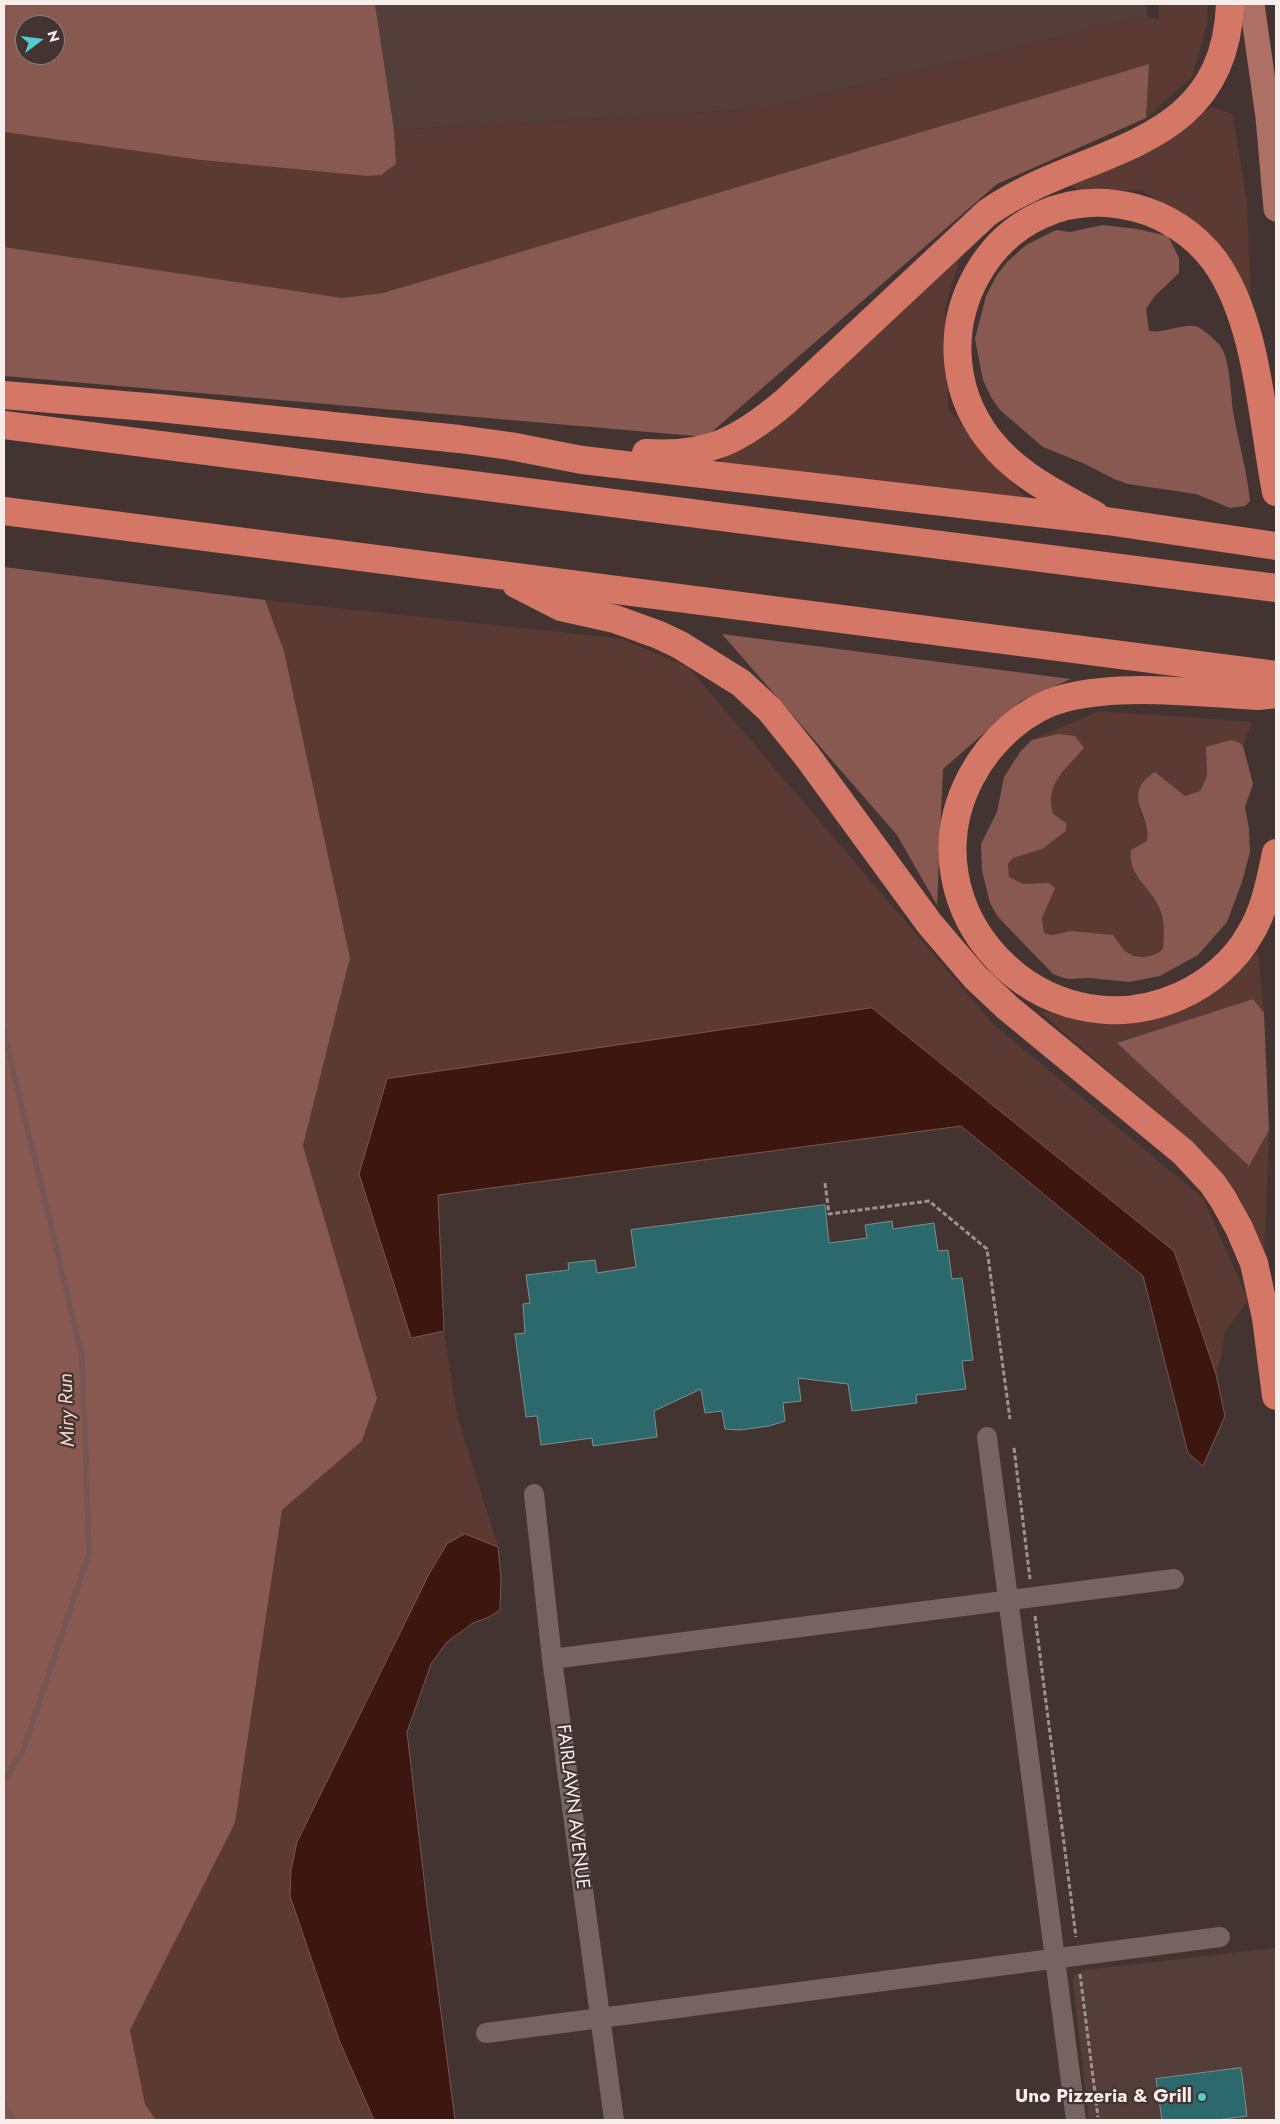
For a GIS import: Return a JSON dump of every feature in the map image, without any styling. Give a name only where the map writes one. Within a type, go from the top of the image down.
[{"type":"highway","points":[[4,395],[159,408],[510,446],[679,454],[717,445],[757,425],[786,401],[987,213],[1021,192],[1144,139],[1170,124],[1184,113],[1196,101],[1212,79],[1223,48],[1230,4]]},
{"type":"highway","points":[[1107,521],[1029,478],[998,450],[976,419],[968,403],[959,375],[956,353],[959,323],[964,303],[976,275],[994,250],[1008,236],[1033,219],[1051,211],[1090,203],[1130,206],[1150,212],[1171,222],[1206,250],[1229,286],[1245,327],[1276,492]]},
{"type":"highway","points":[[4,424],[1276,588]]},
{"type":"highway","points":[[510,446],[582,460],[1107,521],[1276,546]]},
{"type":"highway","points":[[4,511],[1276,675]]},
{"type":"highway","points":[[499,575],[561,607],[615,619],[652,632],[680,645],[723,670],[741,683],[770,710],[807,756],[929,923],[975,977],[1008,1008],[1184,1152],[1212,1183],[1239,1228],[1254,1263],[1266,1318],[1276,1396]]},
{"type":"highway","points":[[1276,694],[1258,696],[1130,690],[1072,696],[1038,708],[1012,726],[983,756],[964,793],[956,822],[954,850],[957,883],[966,911],[978,934],[996,958],[1023,981],[1049,997],[1080,1007],[1112,1010],[1142,1007],[1173,999],[1199,986],[1221,969],[1241,947],[1255,925],[1265,900],[1276,853]]},
{"type":"main road","points":[[1252,4],[1268,117],[1276,209]]},
{"type":"street","points":[[987,1437],[1053,1959],[1076,2120]]},
{"type":"street","name":"FAIRLAWN AVENUE","points":[[534,1494],[552,1659],[614,2120]]},
{"type":"street","points":[[552,1659],[1174,1579]]},
{"type":"street","points":[[486,2033],[1220,1937]]},
{"type":"path","points":[[825,1183],[829,1214],[929,1201],[987,1249],[1010,1419]]},
{"type":"path","points":[[1014,1448],[1030,1580]]},
{"type":"path","points":[[1034,1611],[1076,1938]]},
{"type":"path","points":[[1080,1972],[1098,2117]]},
{"type":"shaded area","points":[[4,4],[375,4],[394,130],[396,164],[381,175],[367,176],[201,160],[4,132]]},
{"type":"shaded area","points":[[375,4],[1146,4],[1147,16],[759,109],[394,130]]},
{"type":"shaded area","points":[[1159,4],[1208,4],[1207,24],[1192,77],[1146,118],[1149,64],[383,293],[342,298],[4,247],[4,132],[201,160],[367,176],[381,175],[396,164],[394,130],[759,109],[1147,16],[1159,20]]},
{"type":"shaded area","points":[[1149,64],[1146,118],[997,184],[706,437],[4,376],[4,247],[342,298],[383,293]]},
{"type":"shaded area","points":[[1212,107],[1232,114],[1247,201],[1251,313],[1213,236],[1142,190],[1079,191],[1069,183],[1121,165]]},
{"type":"shaded area","points":[[1103,225],[1137,229],[1168,236],[1179,258],[1179,273],[1154,297],[1146,309],[1149,331],[1161,331],[1187,326],[1198,327],[1221,347],[1228,369],[1233,411],[1249,489],[1250,501],[1245,506],[1230,508],[1196,494],[1128,484],[1114,479],[1085,464],[1043,447],[1000,410],[991,397],[983,380],[975,339],[986,296],[997,275],[1007,262],[1026,245],[1056,230],[1070,232]]},
{"type":"shaded area","points":[[961,256],[945,306],[948,409],[1026,498],[717,464],[722,458]]},
{"type":"shaded area","points":[[4,567],[265,600],[284,651],[350,958],[303,1146],[377,1398],[362,1441],[282,1510],[235,1823],[130,2030],[145,2104],[156,2120],[4,2120]]},
{"type":"shaded area","points":[[265,600],[622,639],[688,667],[993,1024],[1203,1198],[1248,1300],[1224,1333],[1222,1353],[1216,1374],[1174,1251],[872,1008],[387,1079],[411,1338],[444,1331],[457,1415],[498,1547],[465,1534],[437,1559],[362,1708],[290,1896],[339,2040],[374,2120],[156,2120],[145,2104],[130,2030],[235,1823],[282,1510],[362,1441],[377,1398],[303,1146],[350,958],[284,651]]},
{"type":"shaded area","points":[[722,634],[1071,679],[1021,701],[943,769],[937,905],[897,835]]},
{"type":"shaded area","points":[[1099,711],[1252,722],[1243,746],[1238,742],[1206,747],[1207,776],[1200,791],[1185,796],[1155,772],[1139,808],[1149,834],[1147,841],[1131,850],[1135,875],[1147,887],[1160,908],[1164,933],[1163,949],[1153,955],[1130,954],[1071,932],[1044,933],[1042,918],[1049,883],[1023,884],[1009,878],[1008,864],[1013,858],[1042,849],[1066,823],[1053,815],[1052,794],[1054,786],[1063,770],[1083,748],[1058,734],[1032,740]]},
{"type":"shaded area","points":[[1058,734],[1075,736],[1084,748],[1058,778],[1052,794],[1053,814],[1066,823],[1066,831],[1042,849],[1013,858],[1008,864],[1009,877],[1023,884],[1049,883],[1055,888],[1042,918],[1044,933],[1052,935],[1070,931],[1113,935],[1125,951],[1139,957],[1149,956],[1163,949],[1164,933],[1159,907],[1136,874],[1131,859],[1131,850],[1147,841],[1148,832],[1138,797],[1139,789],[1155,772],[1185,796],[1200,791],[1207,776],[1206,747],[1231,740],[1243,746],[1253,784],[1245,807],[1249,829],[1250,852],[1242,882],[1227,922],[1198,955],[1160,976],[1129,982],[1090,978],[1067,979],[1053,974],[998,917],[990,903],[982,871],[981,844],[997,812],[1004,777],[1020,752],[1032,740]]},
{"type":"shaded area","points":[[1258,952],[1264,1013],[1253,999],[1117,1043],[1248,1165],[1269,1130],[1264,1259],[1241,1200],[1167,1121],[1040,1012],[1135,1019],[1209,994]]},
{"type":"shaded area","points":[[1253,999],[1264,1013],[1269,1130],[1249,1166],[1117,1043]]},
{"type":"shaded area","points":[[872,1008],[1174,1251],[1216,1374],[1225,1416],[1203,1466],[1188,1453],[1143,1276],[961,1126],[438,1195],[444,1331],[411,1338],[359,1174],[387,1079]]},
{"type":"shaded area","points":[[465,1534],[498,1547],[501,1578],[500,1610],[489,1617],[473,1623],[447,1642],[431,1664],[407,1732],[455,2120],[374,2120],[339,2040],[290,1896],[291,1870],[297,1842],[429,1574],[447,1544]]},
{"type":"shaded area","points":[[1276,1948],[1276,2120],[1089,2120],[1073,1984],[1074,1975],[1084,1970]]},
{"type":"building","points":[[825,1205],[829,1243],[867,1238],[865,1225],[892,1221],[893,1229],[934,1223],[938,1251],[948,1250],[952,1279],[962,1278],[973,1360],[962,1361],[966,1389],[916,1395],[917,1403],[852,1411],[848,1384],[798,1378],[801,1401],[783,1403],[785,1421],[769,1426],[740,1430],[725,1429],[722,1411],[705,1413],[701,1389],[654,1411],[657,1437],[593,1446],[592,1438],[541,1445],[537,1416],[526,1417],[515,1334],[525,1333],[523,1304],[530,1303],[526,1275],[569,1270],[568,1263],[595,1260],[597,1273],[636,1267],[631,1230]]},
{"type":"building","name":"Uno Pizzeria & Grill","points":[[1241,2068],[1247,2116],[1217,2120],[1162,2120],[1156,2079]]},
{"type":"waterway","name":"Miry Run","points":[[4,1032],[82,1355],[89,1553],[23,1751],[4,1780]]},
{"type":"waterway","name":"Miry Run","points":[[4,2104],[13,2120]]},
{"type":"place","name":"Uno Pizzeria & Grill","points":[[1202,2097]]}]
